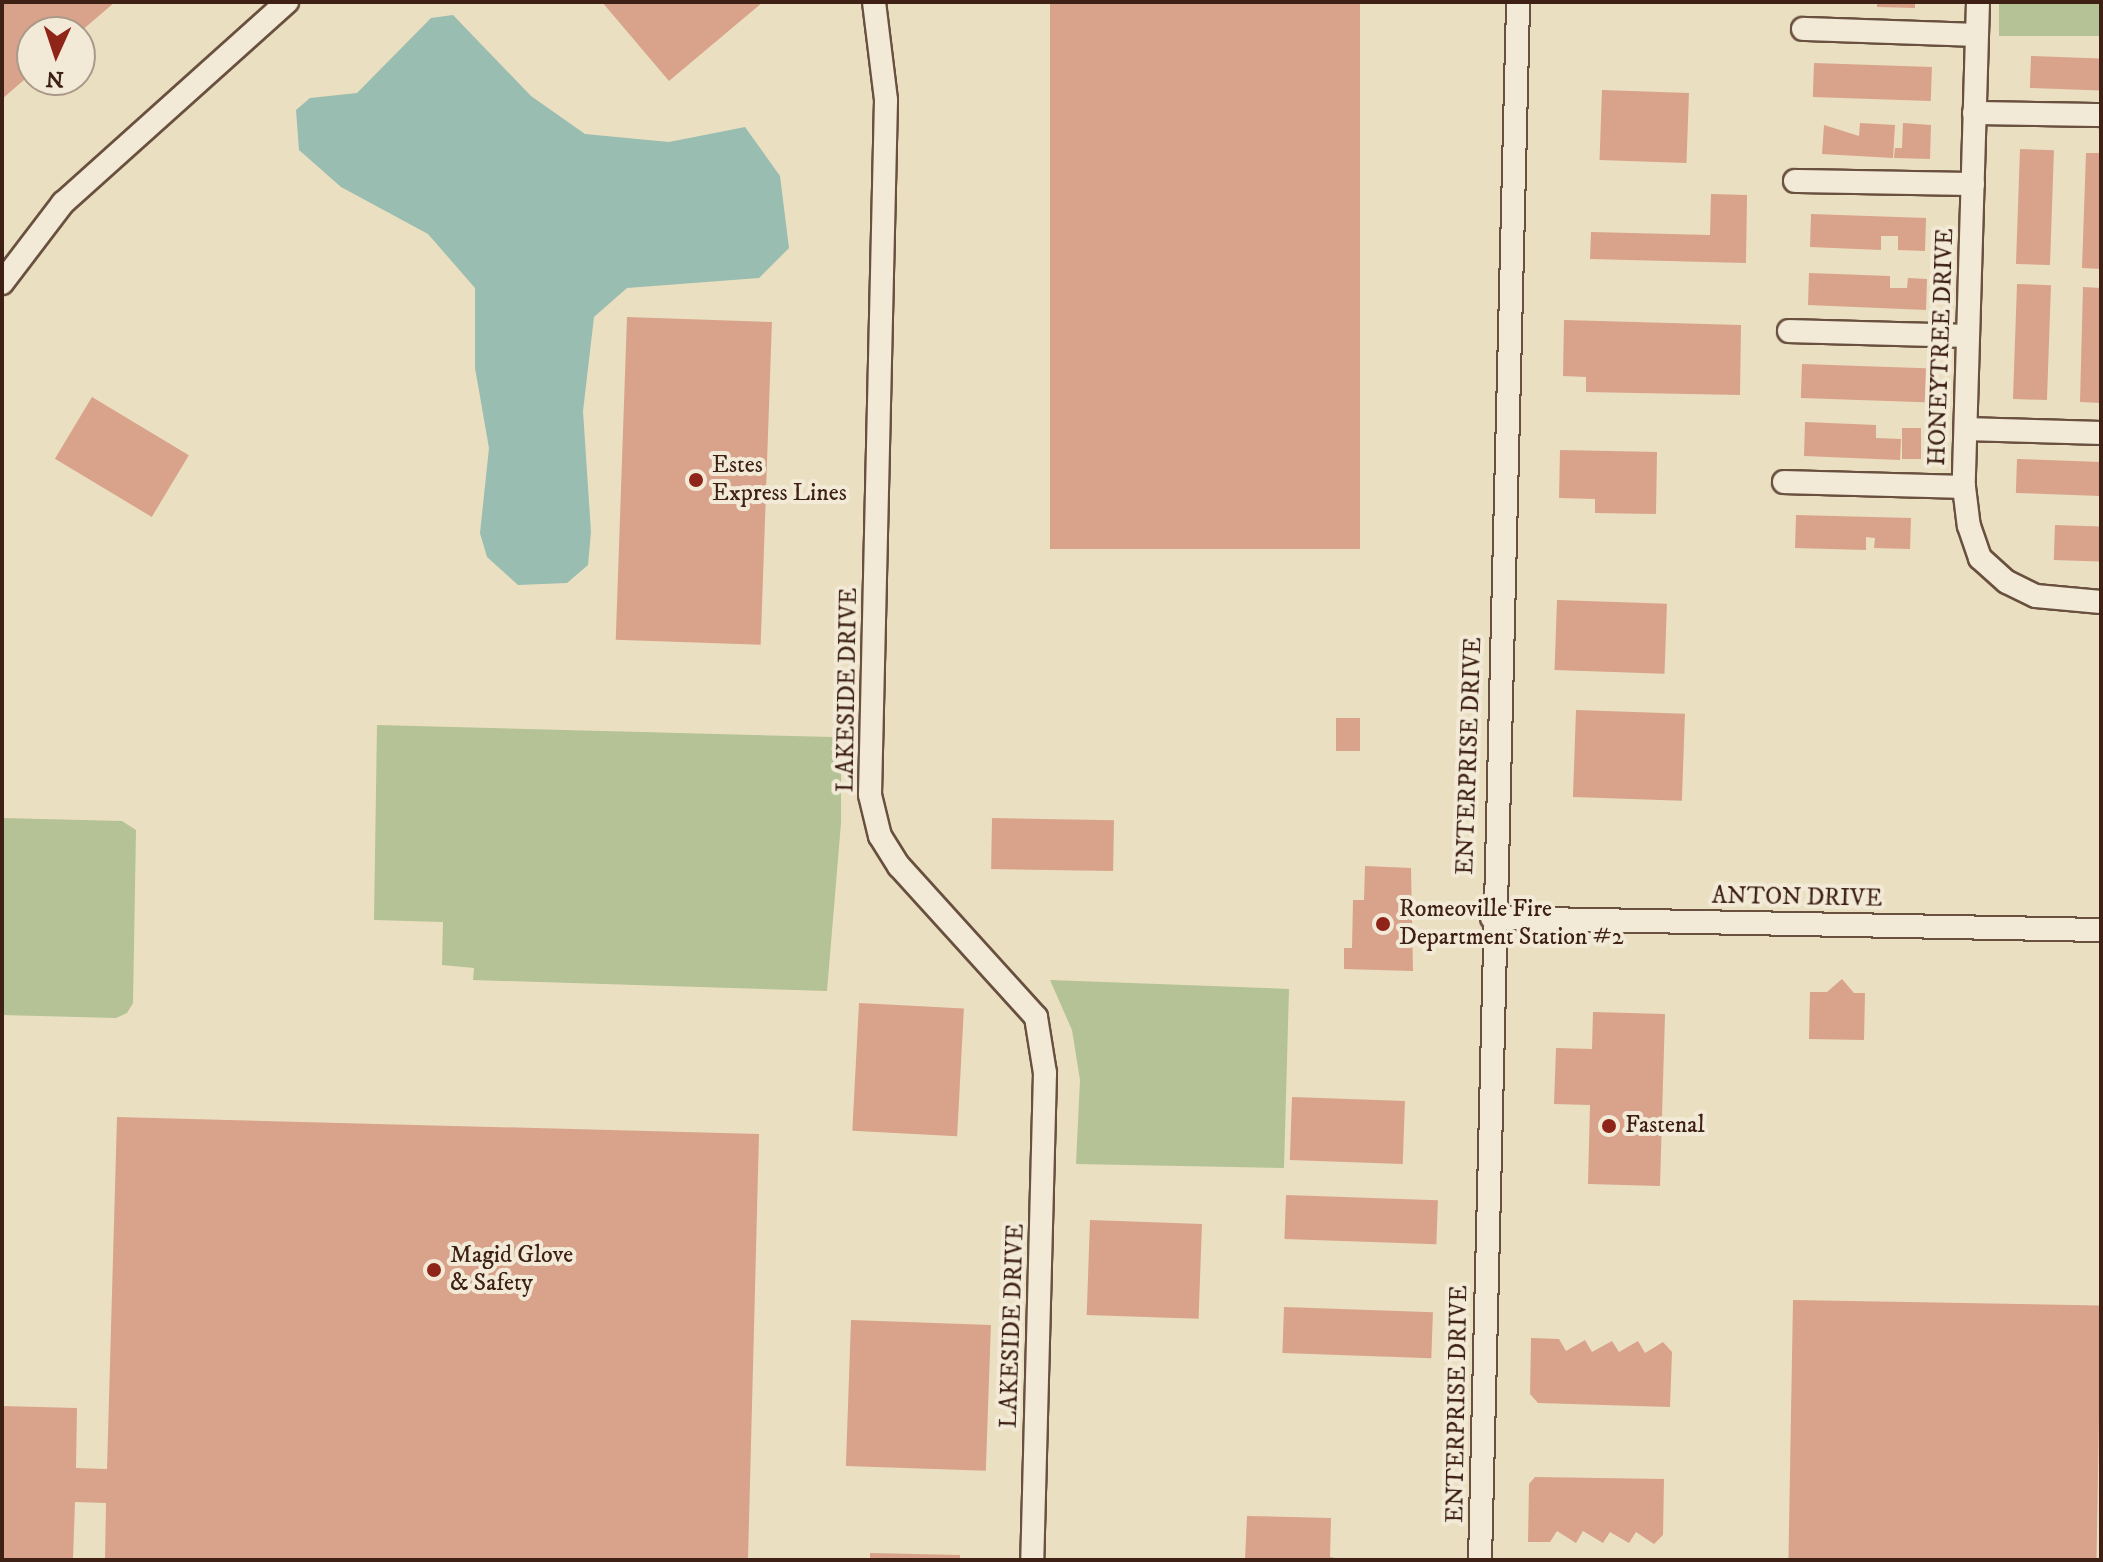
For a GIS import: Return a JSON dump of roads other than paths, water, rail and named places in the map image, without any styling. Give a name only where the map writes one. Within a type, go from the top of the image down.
[{"type":"street","points":[[2,283],[63,203],[287,2]]},
{"type":"street","name":"LAKESIDE DRIVE","points":[[874,2],[886,100],[870,795],[880,836],[899,866],[1036,1017],[1045,1073],[1032,1560]]},
{"type":"street","name":"ENTERPRISE DRIVE","points":[[1480,1560],[1496,1012],[1492,918],[1518,2]]},
{"type":"street","name":"HONEYTREE DRIVE","points":[[1978,2],[1974,35],[1968,429],[1964,487],[1980,558],[2007,582],[2036,596],[2101,602]]},
{"type":"street","points":[[1803,29],[1974,35]]},
{"type":"street","points":[[1974,113],[2101,115]]},
{"type":"street","points":[[1795,181],[1973,184]]},
{"type":"street","points":[[1789,331],[1968,336]]},
{"type":"street","points":[[1968,429],[2101,433]]},
{"type":"street","points":[[1784,482],[1964,487]]},
{"type":"street","name":"ANTON DRIVE","points":[[1492,918],[2101,930]]},
{"type":"water","points":[[453,15],[531,96],[585,134],[669,142],[745,127],[780,176],[789,248],[759,278],[627,288],[594,317],[583,411],[591,532],[588,565],[567,583],[518,585],[487,557],[480,533],[489,448],[475,368],[475,288],[428,234],[341,187],[299,150],[296,110],[310,98],[357,93],[431,18]]},
{"type":"place","name":"Estes Express Lines","points":[[696,480]]},
{"type":"place","name":"Romeoville Fire Department Station #2","points":[[1383,924]]},
{"type":"place","name":"Fastenal","points":[[1609,1126]]},
{"type":"place","name":"Magid Glove & Safety","points":[[434,1270]]}]
